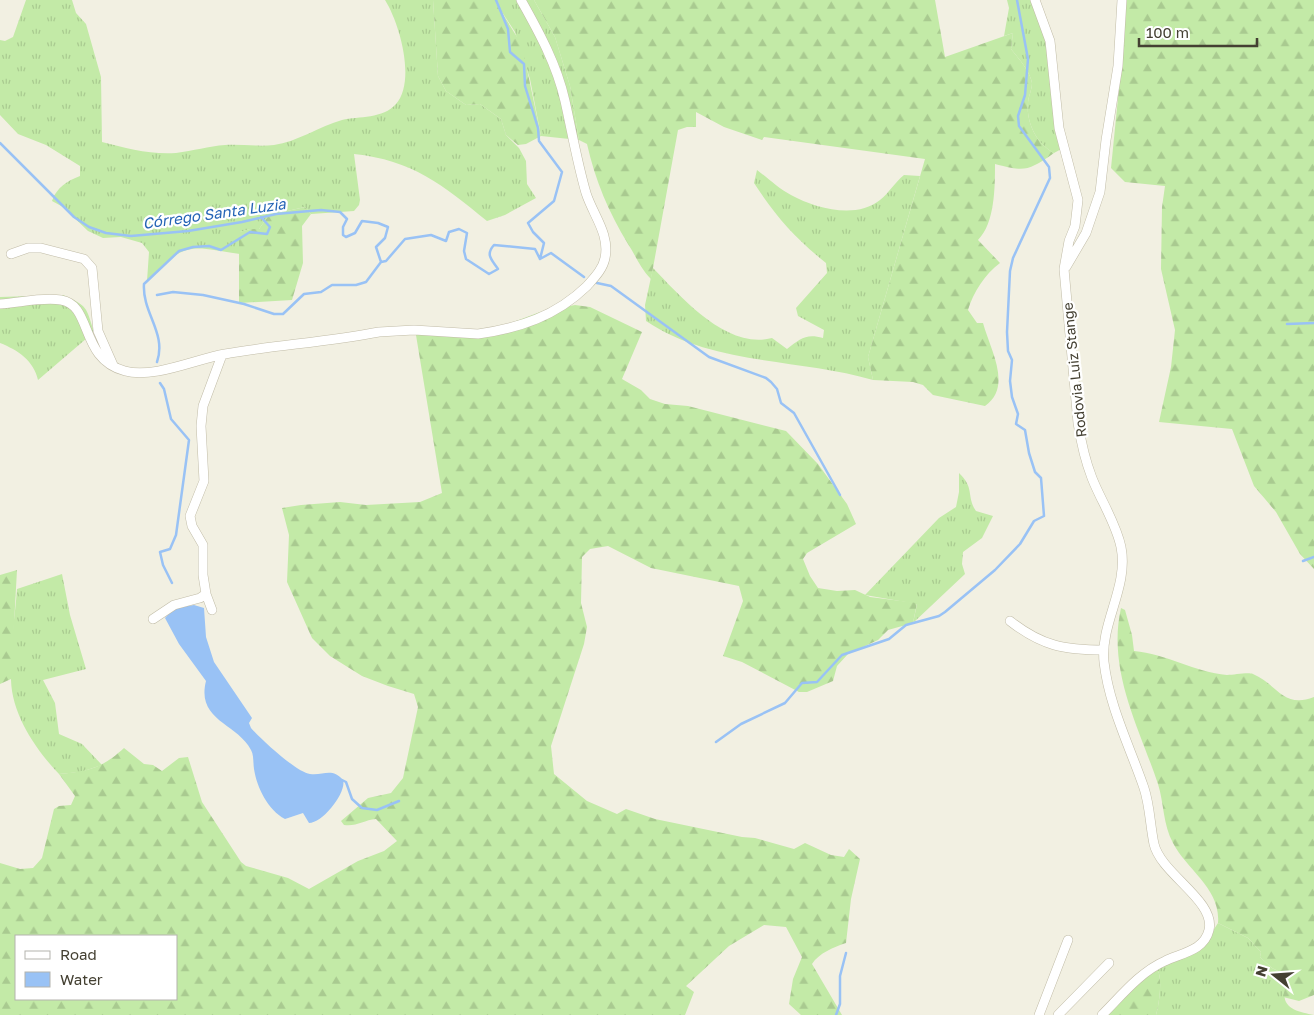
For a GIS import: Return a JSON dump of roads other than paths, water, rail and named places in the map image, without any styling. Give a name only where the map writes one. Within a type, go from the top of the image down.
[{"type":"street","points":[[0,304],[51,300],[70,303],[80,314],[96,352],[122,371],[144,374],[222,355],[396,330],[489,333],[545,316],[562,308],[594,278],[605,259],[605,239],[587,196],[577,162],[559,82],[545,44],[521,0]]},
{"type":"street","name":"Rodovia Luiz Stange","points":[[1035,0],[1050,41],[1058,128],[1078,200],[1075,226],[1069,241],[1064,269],[1082,448],[1092,478],[1116,529],[1123,560],[1120,590],[1104,650],[1108,681],[1144,789],[1158,855],[1166,867],[1201,904],[1207,912],[1210,924],[1207,936],[1198,947],[1166,960],[1147,972],[1102,1015]]},
{"type":"street","points":[[1064,269],[1070,264],[1086,233],[1100,192],[1118,66],[1122,0]]},
{"type":"street","points":[[11,254],[35,247],[77,256],[89,262],[92,268],[98,331],[114,366]]},
{"type":"street","points":[[212,610],[206,594],[203,574],[203,545],[192,526],[190,516],[204,481],[203,406],[222,355]]},
{"type":"street","points":[[153,620],[174,605],[206,594]]},
{"type":"street","points":[[1010,621],[1026,634],[1051,645],[1077,650],[1104,650]]},
{"type":"street","points":[[1039,1015],[1068,940]]},
{"type":"street","points":[[1058,1015],[1109,962]]},
{"type":"water","points":[[194,605],[204,608],[206,637],[214,662],[252,718],[249,723],[251,728],[262,740],[296,768],[310,774],[335,774],[343,780],[338,799],[327,813],[315,822],[309,823],[303,813],[285,819],[273,810],[264,798],[258,784],[251,750],[237,733],[212,713],[207,705],[204,694],[206,681],[179,644],[165,618],[174,608]]},
{"type":"waterway","name":"Córrego Santa Luzia","points":[[496,0],[508,29],[510,52],[524,64],[525,86],[538,128],[539,141],[562,172],[554,201],[528,223],[533,232],[544,243],[540,259]]},
{"type":"waterway","points":[[716,742],[741,724],[785,703],[802,683],[817,682],[842,655],[889,639],[906,625],[939,616],[945,612],[995,570],[1020,544],[1034,521],[1044,516],[1041,478],[1035,472],[1025,430],[1016,424],[1018,414],[1012,397],[1010,381],[1012,360],[1008,351],[1007,332],[1010,271],[1013,258],[1050,178],[1049,167],[1019,126],[1018,116],[1025,95],[1028,59],[1017,0]]},
{"type":"waterway","name":"Córrego Santa Luzia","points":[[0,143],[74,217],[89,227],[106,233],[131,236],[188,231],[276,214],[321,210],[340,212],[347,219],[343,227],[343,235],[346,237],[355,233],[362,221],[378,223],[388,227],[385,238],[376,247],[381,262]]},
{"type":"waterway","points":[[157,362],[159,342],[144,294],[144,284],[179,251],[193,247],[209,246],[221,250],[250,232],[267,234],[270,227],[261,217]]},
{"type":"waterway","name":"Córrego Santa Luzia","points":[[381,262],[386,261],[405,239],[431,235],[446,241],[449,232],[459,229],[467,233],[464,251],[466,259],[489,274],[498,269],[490,255],[494,245],[535,249],[540,259]]},
{"type":"waterway","points":[[540,259],[551,253],[584,277]]},
{"type":"waterway","points":[[157,295],[173,292],[203,295],[244,304],[274,314],[283,314],[304,294],[321,292],[332,285],[356,285],[366,282],[381,262]]},
{"type":"waterway","points":[[597,283],[611,286],[709,357],[766,378],[771,382],[777,389],[781,403],[794,413],[840,495]]},
{"type":"waterway","points":[[1287,324],[1314,323]]},
{"type":"waterway","points":[[160,383],[164,389],[171,419],[189,440],[176,535],[170,549],[160,552],[163,565],[172,583]]},
{"type":"waterway","points":[[1303,561],[1314,557]]},
{"type":"waterway","points":[[342,780],[346,782],[352,799],[362,808],[377,810],[399,801]]},
{"type":"waterway","points":[[836,1015],[840,1004],[840,976],[846,953]]}]
